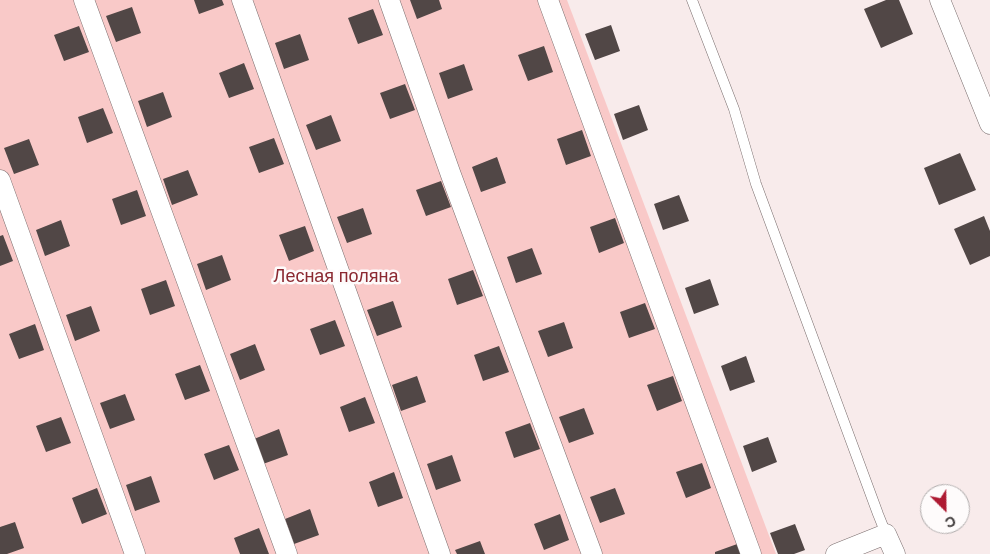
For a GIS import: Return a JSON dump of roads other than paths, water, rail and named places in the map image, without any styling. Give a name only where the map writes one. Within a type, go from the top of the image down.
[{"type":"street","points":[[84,0],[287,554]]},
{"type":"street","points":[[242,0],[440,554]]},
{"type":"street","points":[[389,0],[592,554]]},
{"type":"street","points":[[548,0],[751,554]]},
{"type":"street","points":[[940,0],[990,124]]},
{"type":"street","points":[[0,180],[135,554]]},
{"type":"street","points":[[836,554],[886,534],[895,554]]},
{"type":"lane","points":[[692,0],[734,109],[756,184],[886,534]]},
{"type":"park label","name":"Лесная поляна","points":[[336,277]]}]
